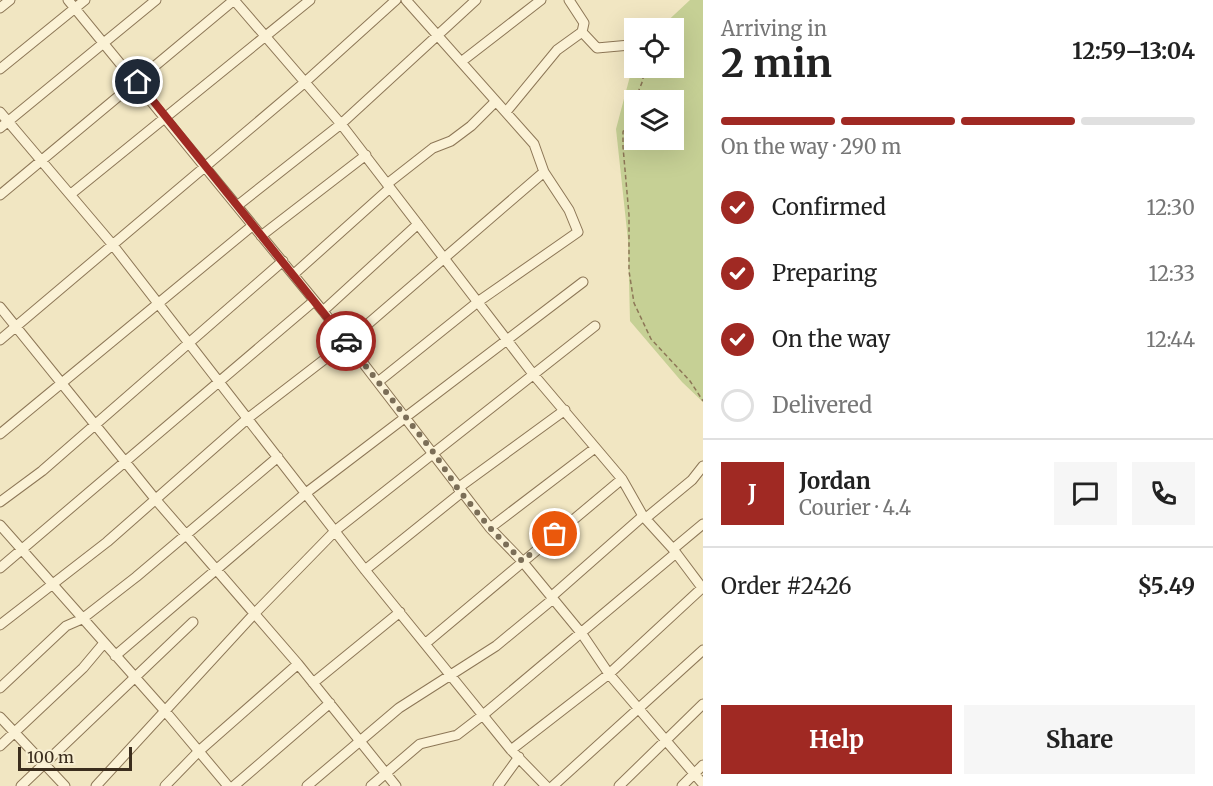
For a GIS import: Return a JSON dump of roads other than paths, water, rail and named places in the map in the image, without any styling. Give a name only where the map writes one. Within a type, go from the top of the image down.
[{"type":"street","points":[[0,8],[10,0]]},
{"type":"street","points":[[68,0],[167,117],[252,226],[294,274],[490,528],[522,561],[582,634],[609,674],[703,784]]},
{"type":"street","points":[[0,69],[85,0]]},
{"type":"street","points":[[0,128],[156,0]]},
{"type":"street","points":[[0,195],[234,0],[366,155],[533,374],[622,479],[644,517],[703,588],[609,674],[511,750]]},
{"type":"street","points":[[71,194],[310,0]]},
{"type":"street","points":[[0,340],[304,83],[396,0]]},
{"type":"street","points":[[378,382],[479,301],[578,231],[569,210],[544,172],[534,144],[406,0]]},
{"type":"street","points":[[237,206],[341,124],[476,0]]},
{"type":"street","points":[[461,62],[541,0]]},
{"type":"street","points":[[506,112],[557,50],[582,32],[584,22],[569,0]]},
{"type":"street","points":[[582,32],[597,48],[624,46]]},
{"type":"street","points":[[294,274],[433,148],[451,141],[471,126],[495,102]]},
{"type":"street","points":[[0,112],[112,244],[365,570],[511,750],[546,786]]},
{"type":"street","points":[[261,236],[366,155]]},
{"type":"street","points":[[0,625],[107,542],[247,419],[347,342],[491,215],[544,172]]},
{"type":"street","points":[[323,311],[418,224]]},
{"type":"street","points":[[0,434],[158,306],[252,226]]},
{"type":"street","points":[[0,502],[42,471],[95,426],[283,261]]},
{"type":"street","points":[[115,656],[306,493],[583,282]]},
{"type":"street","points":[[0,568],[314,301]]},
{"type":"street","points":[[0,307],[156,500],[298,664],[396,786]]},
{"type":"street","points":[[96,786],[255,613],[336,530],[595,326]]},
{"type":"street","points":[[365,570],[460,490],[565,410]]},
{"type":"street","points":[[490,528],[595,448]]},
{"type":"street","points":[[0,688],[66,626],[82,619],[278,457]]},
{"type":"street","points":[[307,786],[359,739],[399,708],[496,646],[644,517],[692,480],[703,466]]},
{"type":"street","points":[[426,644],[622,479]]},
{"type":"street","points":[[371,786],[420,744],[457,735],[483,715],[582,634],[703,524]]},
{"type":"street","points":[[0,525],[165,711],[228,786]]},
{"type":"street","points":[[313,683],[400,612]]},
{"type":"street","points":[[21,786],[193,622]]},
{"type":"street","points":[[0,746],[83,668],[104,644]]},
{"type":"street","points":[[553,786],[703,650]]},
{"type":"street","points":[[165,786],[199,751],[298,664]]},
{"type":"street","points":[[234,786],[330,703]]},
{"type":"street","points":[[619,786],[703,704]]},
{"type":"street","points":[[0,717],[46,763],[65,786]]},
{"type":"street","points":[[498,786],[519,758]]},
{"type":"street","points":[[682,786],[703,765]]}]
